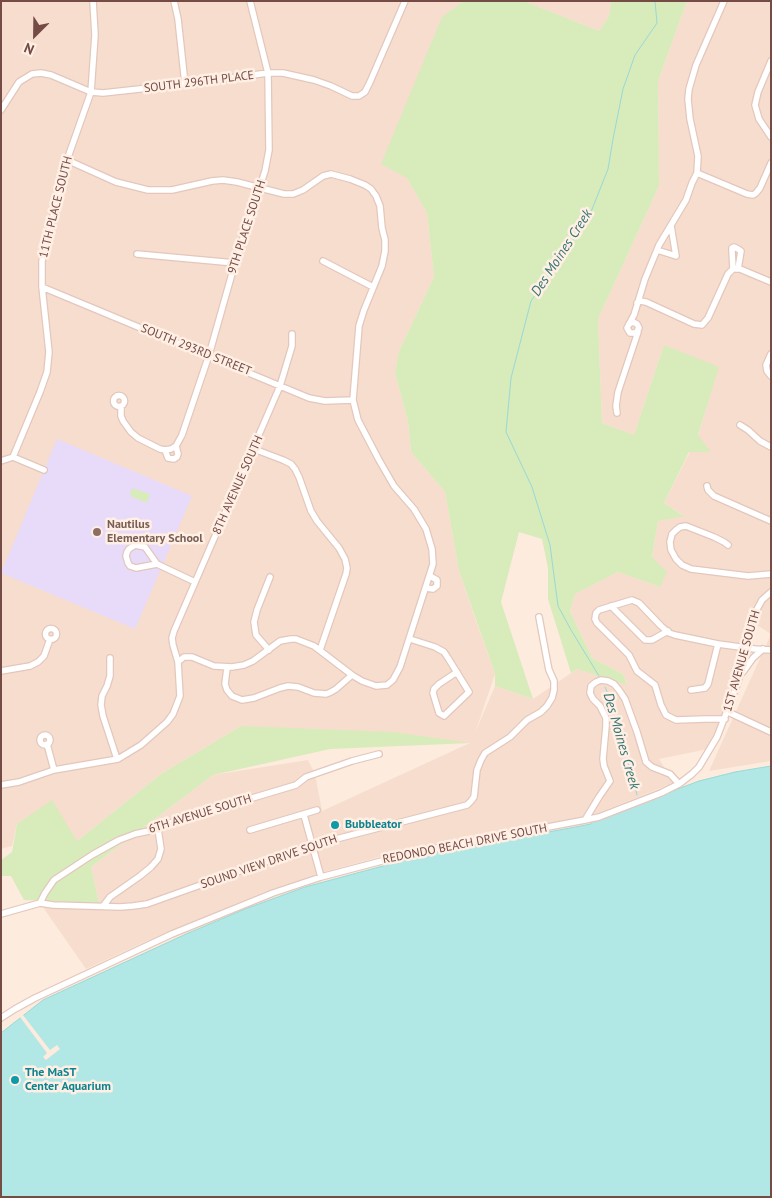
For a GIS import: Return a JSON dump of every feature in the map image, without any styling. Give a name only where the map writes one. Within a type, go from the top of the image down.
[{"type":"street","name":"11TH PLACE SOUTH","points":[[13,457],[47,372],[49,352],[41,275],[43,252],[67,160],[91,92],[95,35],[93,1]]},
{"type":"street","points":[[174,1],[178,19],[185,84]]},
{"type":"street","name":"9TH PLACE SOUTH","points":[[171,448],[178,454],[174,459],[168,458],[171,448],[182,435],[209,356],[235,263],[265,171],[269,150],[268,73],[250,1]]},
{"type":"street","name":"SOUTH 296TH PLACE","points":[[1,110],[20,82],[36,73],[51,75],[91,92],[111,92],[268,73],[283,73],[300,76],[331,86],[352,96],[360,96],[365,92],[370,82],[404,1]]},
{"type":"street","points":[[634,345],[634,341],[627,328],[634,315],[657,250],[686,200],[697,173],[698,156],[690,120],[689,89],[696,64],[724,1]]},
{"type":"street","points":[[770,64],[758,92],[755,105],[759,119],[771,137]]},
{"type":"street","points":[[67,160],[116,182],[148,190],[172,190],[223,180],[284,194],[293,194],[300,192],[323,176],[331,174],[345,177],[369,188],[374,192],[380,206],[385,246],[384,256],[359,326],[353,400],[358,420],[379,460],[394,486],[422,520],[430,538],[433,564],[398,672],[390,683],[376,686],[352,675],[320,650],[302,641],[291,639],[280,641],[248,663],[227,668],[214,666],[192,657],[184,657],[178,662]]},
{"type":"street","points":[[697,173],[751,195],[755,194],[760,188],[771,163]]},
{"type":"street","points":[[657,250],[676,256],[671,226]]},
{"type":"street","points":[[137,254],[235,263]]},
{"type":"street","points":[[323,261],[373,287]]},
{"type":"street","points":[[637,303],[640,301],[650,303],[699,325],[704,323],[712,312],[728,274],[736,269],[771,282]]},
{"type":"street","name":"SOUTH 293RD STREET","points":[[42,287],[309,398],[320,401],[353,400]]},
{"type":"street","points":[[617,414],[618,392],[639,328],[634,315]]},
{"type":"street","points":[[629,324],[634,322],[637,324]]},
{"type":"street","points":[[630,333],[638,332]]},
{"type":"street","name":"8TH AVENUE SOUTH","points":[[2,786],[54,770],[117,759],[141,745],[168,722],[180,696],[178,662],[172,638],[174,631],[280,386],[292,346],[292,334]]},
{"type":"street","points":[[771,354],[766,365],[767,371],[771,376]]},
{"type":"street","points":[[121,406],[121,416],[131,432],[142,441],[171,448]]},
{"type":"street","points":[[740,425],[771,447]]},
{"type":"street","points":[[254,449],[291,464],[299,477],[311,511],[346,559],[346,574],[320,650]]},
{"type":"street","points":[[1,461],[13,457],[44,470]]},
{"type":"street","points":[[707,486],[712,494],[771,521]]},
{"type":"street","points":[[728,546],[714,537],[686,526],[676,530],[672,534],[670,542],[672,552],[678,561],[691,569],[748,576],[771,574]]},
{"type":"street","points":[[156,564],[136,568],[128,563],[126,559],[127,552],[135,545],[145,547],[156,564],[195,582]]},
{"type":"street","points":[[426,588],[433,589],[437,586],[437,580],[430,576]]},
{"type":"street","points":[[269,650],[256,635],[254,622],[270,577]]},
{"type":"street","name":"1ST AVENUE SOUTH","points":[[704,761],[728,712],[748,648],[752,621],[762,600],[771,592]]},
{"type":"street","points":[[725,719],[676,720],[666,715],[655,685],[637,671],[630,655],[595,620],[596,612],[628,600],[636,600],[661,626],[681,637],[718,644],[771,650]]},
{"type":"street","points":[[611,606],[645,640],[652,640],[668,631]]},
{"type":"street","name":"SOUND VIEW DRIVE SOUTH","points":[[40,903],[120,907],[147,904],[313,845],[465,806],[474,797],[478,767],[485,753],[510,737],[527,720],[544,710],[552,698],[554,681],[549,670],[539,617]]},
{"type":"street","points":[[1,671],[30,666],[38,662],[44,656],[50,639]]},
{"type":"street","points":[[410,639],[444,652],[469,692],[444,716],[439,713],[433,693],[436,686],[456,672]]},
{"type":"street","points":[[690,690],[705,688],[708,684],[718,644]]},
{"type":"street","points":[[740,675],[753,658],[763,649]]},
{"type":"street","points":[[110,658],[110,676],[102,696],[101,705],[117,759]]},
{"type":"street","points":[[227,668],[227,690],[232,696],[242,700],[254,698],[288,686],[326,694],[336,689],[352,675]]},
{"type":"street","points":[[585,820],[610,779],[603,759],[605,715],[590,693],[592,684],[605,680],[616,686],[623,696],[646,762],[670,774],[679,784]]},
{"type":"street","points":[[728,712],[771,732]]},
{"type":"street","points":[[47,744],[54,770]]},
{"type":"street","name":"6TH AVENUE SOUTH","points":[[40,903],[46,890],[54,880],[119,840],[158,829],[175,820],[296,785],[306,777],[379,754]]},
{"type":"street","name":"REDONDO BEACH DRIVE SOUTH","points":[[1,1018],[35,998],[172,934],[251,902],[322,877],[416,852],[599,817],[679,784],[704,761]]},
{"type":"street","points":[[594,807],[595,813],[599,817]]},
{"type":"street","points":[[250,830],[317,810]]},
{"type":"street","points":[[304,815],[322,877]]},
{"type":"street","points":[[104,905],[110,897],[140,876],[158,859],[161,849],[158,829]]},
{"type":"street","points":[[1,914],[40,903]]},
{"type":"shaded area","points":[[1,1],[463,1],[442,18],[407,178],[427,213],[434,277],[399,351],[395,373],[408,422],[411,452],[445,492],[459,571],[495,674],[475,733],[495,686],[533,699],[577,669],[627,684],[623,674],[592,658],[570,611],[575,594],[618,572],[660,587],[652,557],[658,521],[683,515],[664,503],[698,436],[718,368],[664,345],[634,435],[602,423],[598,319],[659,186],[658,81],[687,1],[771,1],[771,634],[749,620],[719,725],[708,749],[659,759],[674,783],[600,812],[579,818],[409,849],[327,871],[264,892],[86,969],[38,900],[99,903],[91,867],[213,775],[308,760],[315,774],[322,811],[470,743],[241,726],[161,774],[77,841],[17,824],[12,846],[1,849]]},
{"type":"shaded area","points":[[524,1],[611,1],[609,16],[599,31]]},
{"type":"shaded area","name":"Nautilus Elementary School","points":[[57,439],[192,496],[135,629],[1,573]]},
{"type":"shaded area","points":[[771,634],[771,761],[709,771]]},
{"type":"green space","points":[[463,1],[524,1],[599,31],[609,16],[611,1],[687,1],[658,81],[659,186],[598,319],[602,423],[634,435],[664,345],[719,367],[698,435],[711,452],[689,452],[664,503],[684,516],[658,521],[652,557],[667,572],[660,587],[618,572],[575,594],[570,611],[592,658],[623,674],[627,685],[577,669],[571,673],[548,599],[548,568],[542,539],[519,532],[501,602],[533,699],[495,686],[495,674],[459,571],[445,492],[411,452],[408,422],[395,373],[399,351],[434,277],[427,213],[407,178],[381,164],[442,17]]},
{"type":"green space","points":[[132,488],[150,494],[147,503],[130,496]]},
{"type":"green space","points":[[241,726],[393,732],[471,743],[330,749],[213,775],[91,867],[99,903],[24,900],[11,876],[1,876],[1,860],[12,852],[17,824],[52,800],[77,841],[161,774]]},
{"type":"water","points":[[771,766],[771,1197],[1,1197],[1,1033],[43,1000],[186,934],[245,909],[305,887],[420,856],[461,848],[461,850],[591,824],[590,822],[699,781]]},
{"type":"pier","points":[[23,1015],[50,1050],[57,1045],[60,1049],[46,1060],[43,1057],[47,1053],[20,1017]]},
{"type":"waterway","name":"Des Moines Creek","points":[[599,676],[558,606],[550,545],[532,487],[506,432],[511,378],[531,301],[589,217],[608,169],[623,89],[635,55],[657,23],[655,1]]},
{"type":"waterway","name":"Des Moines Creek","points":[[605,687],[609,696],[611,719],[628,753],[630,772],[637,795]]},
{"type":"place","name":"Nautilus Elementary School","points":[[97,532]]},
{"type":"place","name":"Bubbleator","points":[[335,825]]},
{"type":"place","name":"The MaST Center Aquarium","points":[[15,1080]]}]
